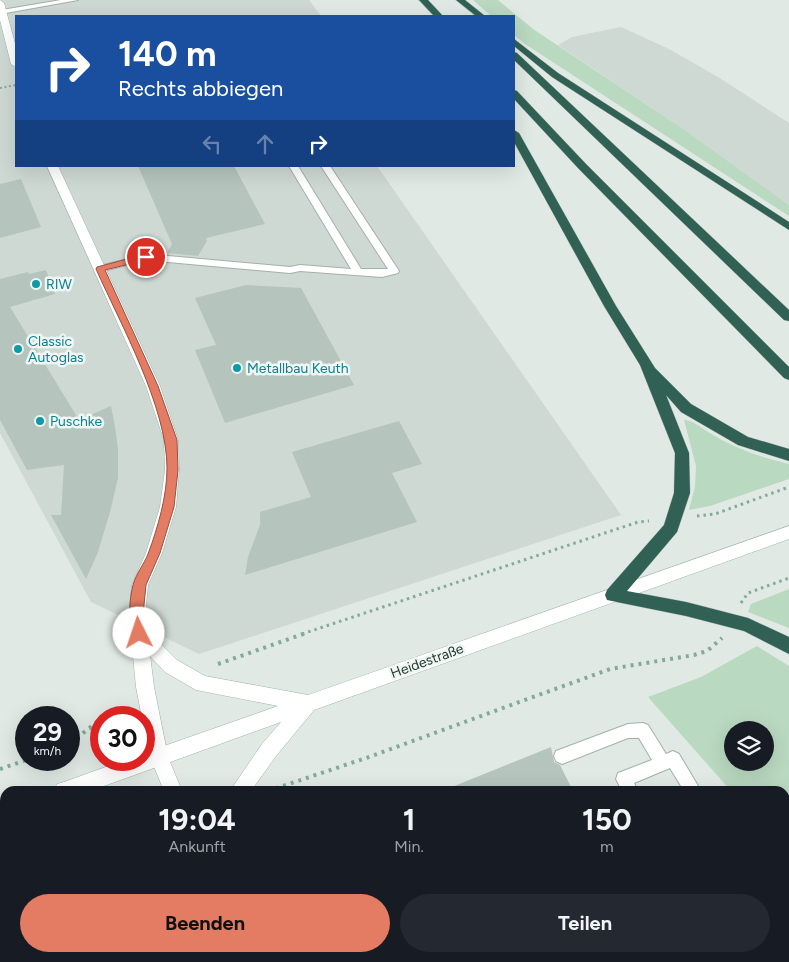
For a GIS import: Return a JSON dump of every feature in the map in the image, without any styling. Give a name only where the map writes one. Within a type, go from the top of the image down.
[{"type":"highway","points":[[423,0],[438,15]]},
{"type":"highway","points":[[459,0],[473,15]]},
{"type":"highway","points":[[459,0],[480,15]]},
{"type":"highway","points":[[515,43],[555,75],[789,227]]},
{"type":"highway","points":[[515,56],[789,317]]},
{"type":"highway","points":[[515,94],[582,166],[789,375]]},
{"type":"highway","points":[[515,135],[610,306],[646,366],[682,453],[682,493],[671,528],[613,595]]},
{"type":"highway","points":[[646,366],[686,408],[743,441],[789,455]]},
{"type":"highway","points":[[613,595],[686,609],[748,625],[789,646]]},
{"type":"street","points":[[1,7],[4,28],[15,61]]},
{"type":"street","points":[[52,167],[153,386],[171,440],[172,470],[168,507],[154,553],[140,585],[136,615],[149,702],[160,757],[171,786]]},
{"type":"street","name":"Heidestraße","points":[[78,786],[789,532]]},
{"type":"street","points":[[139,633],[171,666],[202,684],[308,704]]},
{"type":"street","points":[[244,786],[269,750],[308,704]]},
{"type":"lane","points":[[1,7],[74,0]]},
{"type":"lane","points":[[294,167],[358,272]]},
{"type":"lane","points":[[100,269],[146,257],[290,270],[300,268],[382,274],[394,271],[326,167]]},
{"type":"lane","points":[[562,756],[628,731],[643,730],[663,763]]},
{"type":"lane","points":[[628,786],[624,779],[673,759],[690,786]]},
{"type":"path","points":[[0,88],[15,85]]},
{"type":"path","points":[[195,680],[220,664],[285,640],[638,522],[715,514],[789,487]]},
{"type":"path","points":[[283,786],[366,758],[562,684],[602,672],[707,651],[723,637],[728,620],[748,593],[789,578]]},
{"type":"path","points":[[137,706],[149,702]]},
{"type":"path","points":[[80,735],[90,728]]},
{"type":"path","points":[[0,769],[15,764]]},
{"type":"shaded area","points":[[0,0],[309,0],[320,15],[15,15],[15,167],[378,167],[621,515],[199,654],[91,602],[0,433]]},
{"type":"shaded area","points":[[621,27],[669,49],[718,77],[789,123],[789,205],[682,128],[558,45],[572,37]]},
{"type":"green space","points":[[473,0],[498,0],[533,29],[682,128],[789,205],[789,216],[525,44],[515,36],[515,15],[490,15]]},
{"type":"green space","points":[[684,420],[694,423],[737,447],[768,459],[789,464],[789,479],[710,506],[689,510],[695,486],[696,466]]},
{"type":"green space","points":[[789,589],[789,628],[748,612],[751,604]]},
{"type":"green space","points":[[757,646],[789,666],[789,786],[727,786],[648,697],[701,677]]},
{"type":"building","points":[[138,167],[235,167],[265,224],[206,238],[207,241],[198,256],[167,253],[172,244]]},
{"type":"building","points":[[21,179],[41,227],[0,238],[0,184]]},
{"type":"building","points":[[46,270],[55,294],[10,307],[79,420],[111,406],[118,449],[118,478],[110,512],[98,552],[86,579],[51,515],[61,515],[64,465],[27,470],[0,420],[0,279]]},
{"type":"building","points":[[246,285],[301,288],[354,385],[225,423],[195,350],[216,345],[195,298]]},
{"type":"building","points":[[399,421],[422,464],[392,473],[417,522],[245,575],[248,557],[260,525],[260,512],[311,497],[292,452]]},
{"type":"building","points":[[551,747],[554,762],[560,765],[570,786],[454,786]]},
{"type":"place","name":"RIW","points":[[36,284]]},
{"type":"place","name":"Classic Autoglas","points":[[18,349]]},
{"type":"place","name":"Metallbau Keuth","points":[[237,368]]},
{"type":"place","name":"Puschke","points":[[40,421]]},
{"type":"route","points":[[139,633],[136,615],[140,585],[154,553],[168,507],[172,470],[171,440],[153,386],[100,269],[146,257]]}]
